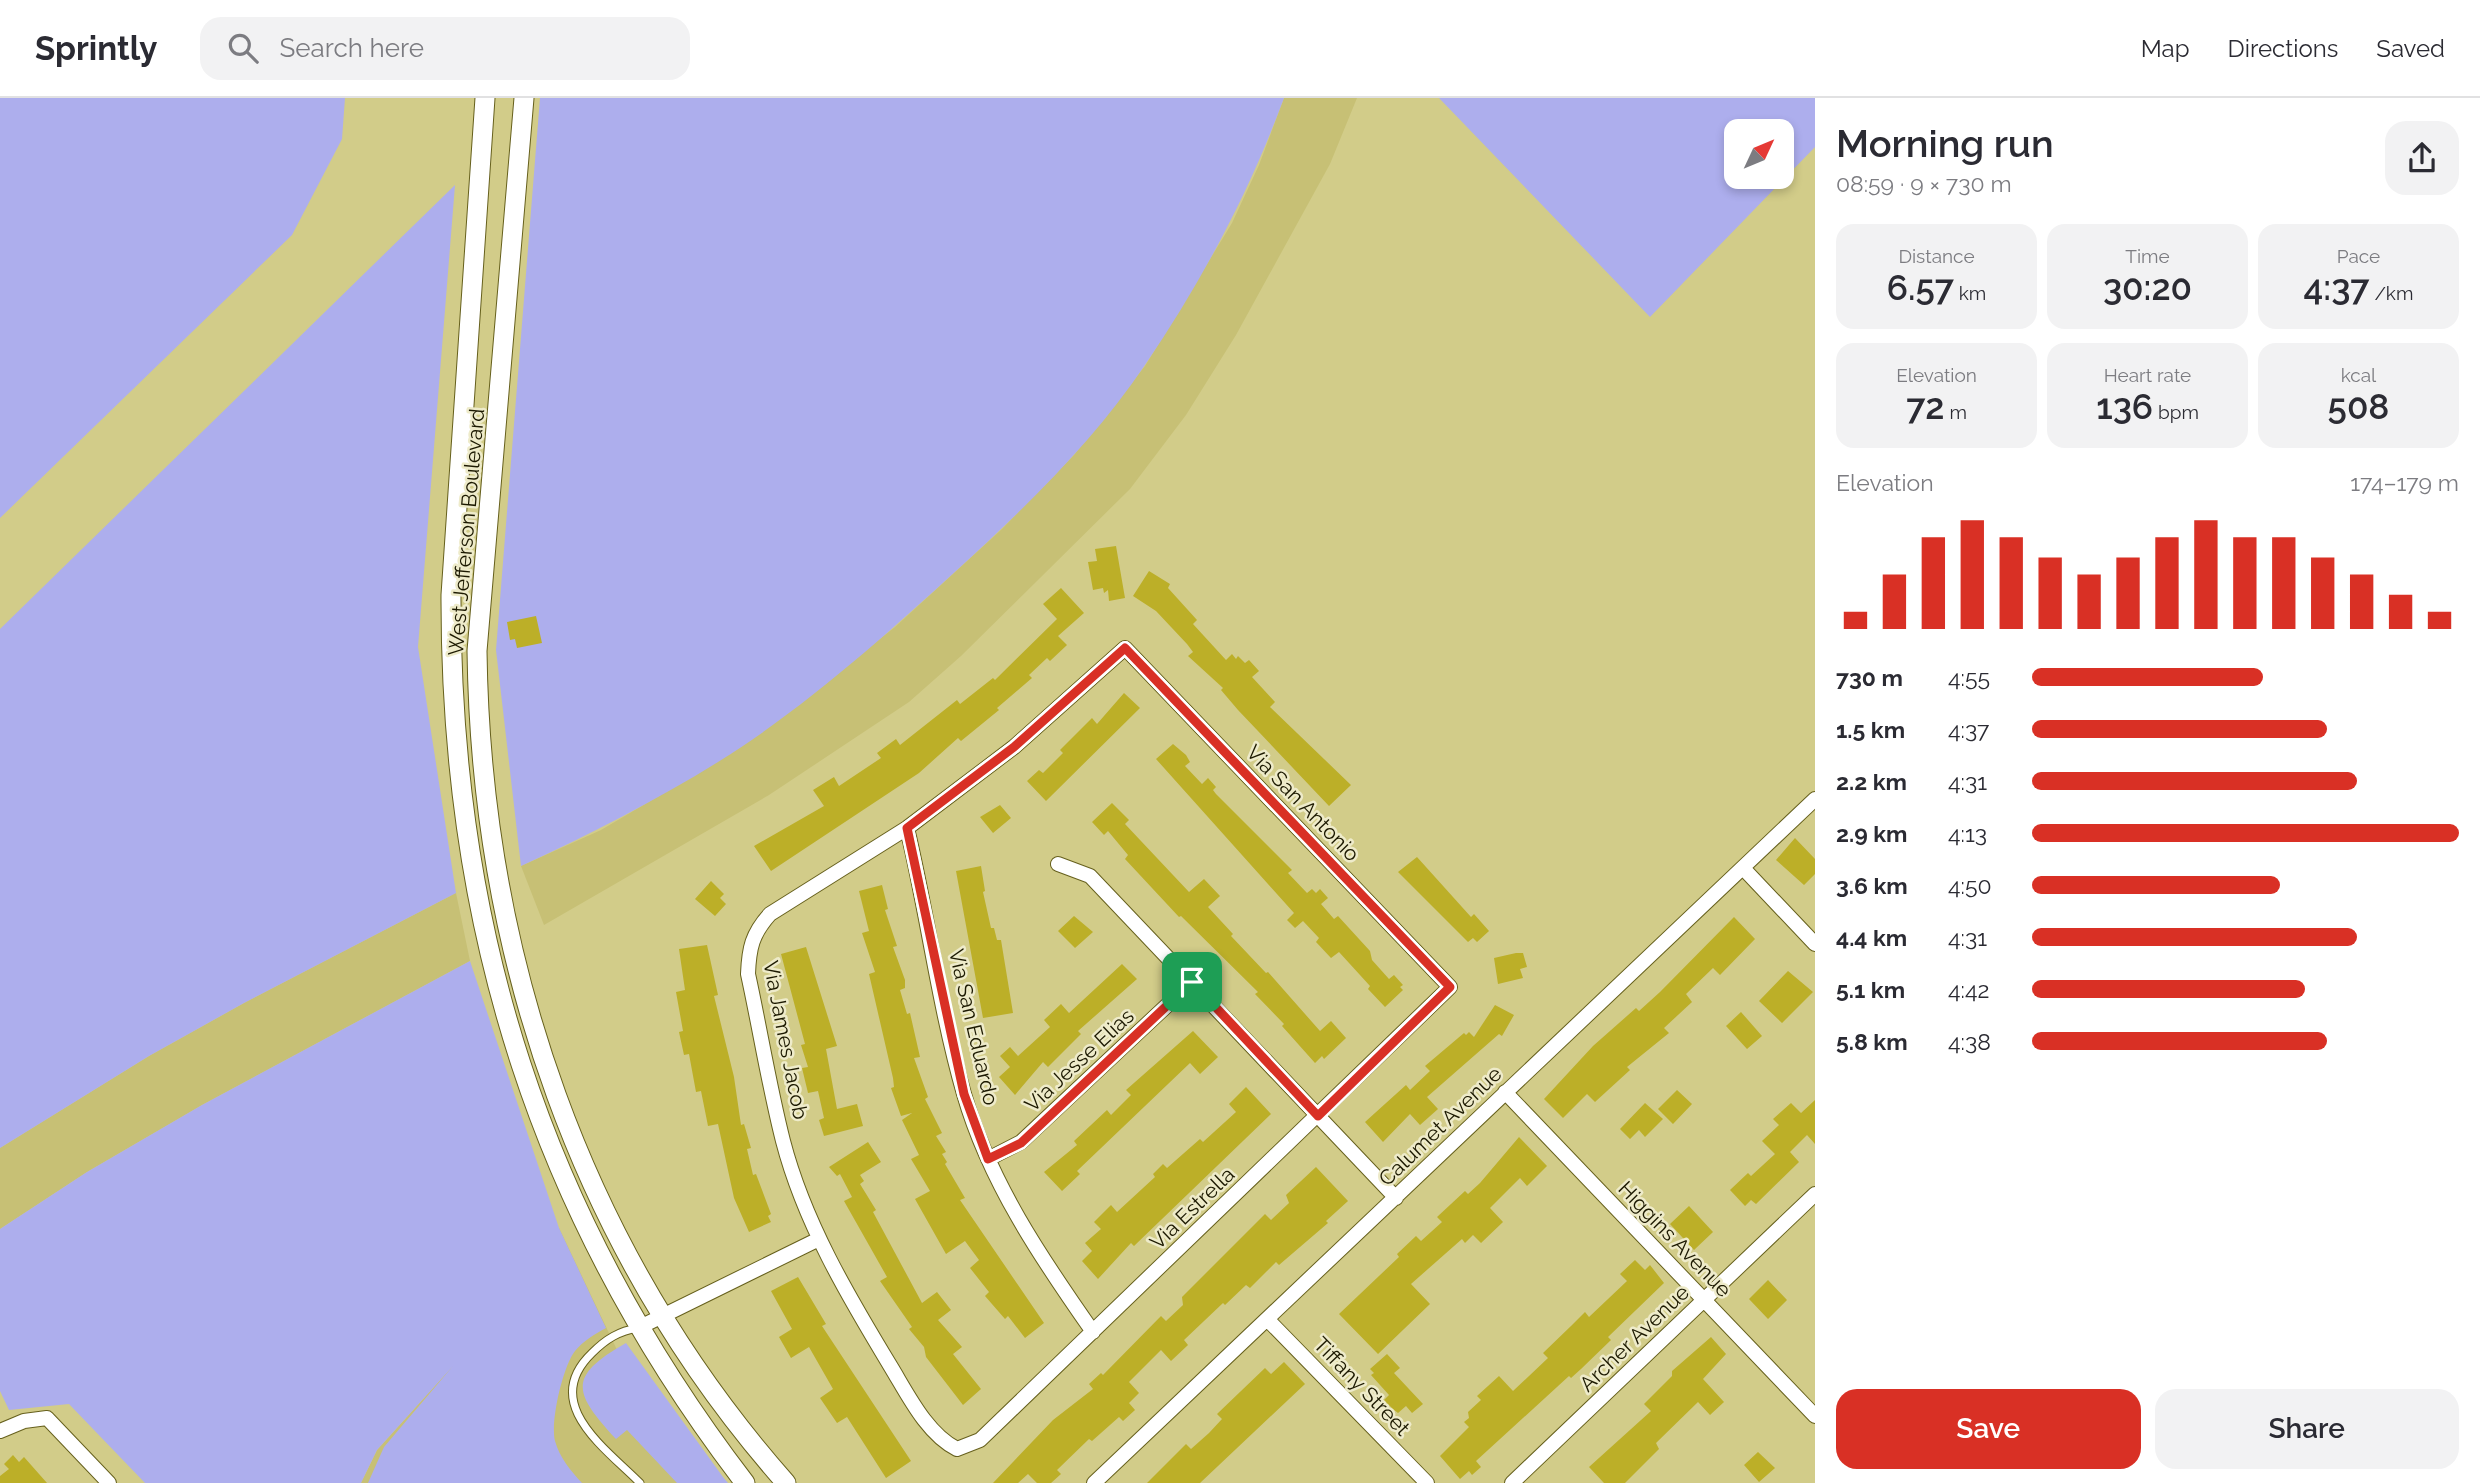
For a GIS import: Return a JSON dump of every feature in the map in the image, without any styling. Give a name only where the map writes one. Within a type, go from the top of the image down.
[{"type":"main road","name":"West Jefferson Boulevard","points":[[485,98],[451,595],[455,721],[468,844],[481,923],[531,1098],[579,1212],[638,1328],[705,1431],[745,1483]]},
{"type":"main road","name":"West Jefferson Boulevard","points":[[524,98],[502,382],[479,593],[477,719],[487,819],[502,913],[534,1030],[584,1165],[662,1316],[708,1387],[786,1483]]},
{"type":"main road","points":[[455,721],[477,719]]},
{"type":"street","name":"Via James Jacob","points":[[957,1449],[944,1443],[898,1380],[854,1307],[819,1239],[784,1142],[748,974],[749,945],[757,929],[770,914],[907,828],[1014,747],[1125,648]]},
{"type":"street","name":"Via San Antonio","points":[[1125,648],[1450,987]]},
{"type":"street","name":"Calumet Avenue","points":[[1094,1483],[1815,799]]},
{"type":"street","name":"Via San Eduardo","points":[[907,828],[964,1094],[988,1159],[1016,1215],[1093,1332]]},
{"type":"street","points":[[1058,864],[1090,876],[1396,1198]]},
{"type":"street","points":[[1743,868],[1815,944]]},
{"type":"street","name":"Via Jesse Elias","points":[[988,1159],[1021,1143],[1192,982]]},
{"type":"street","name":"Via Estrella","points":[[957,1449],[980,1440],[1450,987]]},
{"type":"street","name":"Higgins Avenue","points":[[1505,1092],[1815,1416]]},
{"type":"street","name":"Archer Avenue","points":[[1512,1483],[1815,1194]]},
{"type":"street","points":[[638,1328],[819,1239]]},
{"type":"street","name":"Tiffany Street","points":[[1268,1319],[1427,1483]]},
{"type":"street","points":[[0,1431],[42,1417],[47,1418],[109,1483]]},
{"type":"lane","points":[[638,1328],[623,1330],[603,1342],[582,1363],[572,1381],[573,1409],[583,1426],[639,1483]]},
{"type":"shaded area","points":[[0,98],[345,98],[342,139],[292,235],[0,518]]},
{"type":"shaded area","points":[[540,98],[1284,98],[1256,168],[1223,236],[1166,333],[1104,420],[1033,498],[901,621],[812,696],[749,742],[597,830],[521,866],[496,650]]},
{"type":"shaded area","points":[[1284,98],[1357,98],[1330,164],[1236,335],[1186,415],[1130,489],[961,656],[909,702],[769,795],[544,925],[521,866],[601,830],[720,760],[804,699],[895,627],[1002,529],[1074,455],[1145,366],[1232,223],[1259,165]]},
{"type":"shaded area","points":[[1439,98],[1815,98],[1815,147],[1794,169],[1794,119],[1724,119],[1724,189],[1774,189],[1650,317]]},
{"type":"shaded area","points":[[455,185],[418,647],[456,893],[244,1003],[149,1056],[0,1148],[0,629]]},
{"type":"shaded area","points":[[456,893],[470,961],[202,1105],[87,1172],[0,1229],[0,1148],[149,1056],[244,1003]]},
{"type":"shaded area","points":[[470,961],[559,1228],[606,1328],[585,1341],[570,1358],[556,1408],[554,1432],[557,1447],[566,1464],[582,1483],[368,1483],[384,1447],[453,1366],[377,1450],[361,1483],[145,1483],[69,1404],[9,1410],[0,1391],[0,1229],[87,1172],[202,1105]]},
{"type":"shaded area","points":[[559,1228],[618,1352],[712,1483],[361,1483],[377,1450],[497,1317]]},
{"type":"shaded area","points":[[626,1343],[728,1483],[677,1483],[627,1430],[616,1439],[591,1409],[583,1386],[585,1376],[593,1366]]},
{"type":"building","points":[[1116,546],[1125,598],[1109,601],[1108,590],[1104,593],[1103,588],[1093,590],[1088,562],[1097,561],[1095,549]]},
{"type":"building","points":[[1149,571],[1170,584],[1168,588],[1197,620],[1193,624],[1226,660],[1232,654],[1245,663],[1249,660],[1259,671],[1252,677],[1275,702],[1270,707],[1351,785],[1329,806],[1238,710],[1221,690],[1223,688],[1188,656],[1193,652],[1187,644],[1156,611],[1133,596]]},
{"type":"building","points":[[1061,588],[1084,613],[1058,636],[1067,645],[1050,661],[1047,658],[1029,675],[1032,678],[997,708],[999,710],[961,741],[958,738],[919,773],[771,871],[754,846],[824,806],[813,790],[834,777],[839,786],[881,758],[877,753],[896,739],[900,745],[957,700],[960,704],[993,678],[995,680],[1057,619],[1043,604]]},
{"type":"building","points":[[536,616],[542,643],[517,648],[515,639],[510,640],[507,622]]},
{"type":"building","points":[[1124,693],[1140,708],[1046,801],[1027,781],[1039,770],[1043,773],[1063,753],[1060,750],[1092,718],[1097,724]]},
{"type":"building","points":[[1173,744],[1186,755],[1190,762],[1185,766],[1202,784],[1208,778],[1216,787],[1213,790],[1216,794],[1292,870],[1288,873],[1307,893],[1312,889],[1316,893],[1320,889],[1328,898],[1321,904],[1334,919],[1338,916],[1370,951],[1372,960],[1389,979],[1394,975],[1403,985],[1400,987],[1403,990],[1385,1007],[1339,952],[1331,958],[1316,942],[1319,938],[1303,921],[1295,928],[1287,920],[1294,913],[1156,759]]},
{"type":"building","points":[[1112,803],[1129,820],[1125,824],[1189,892],[1204,879],[1220,896],[1208,907],[1233,934],[1231,936],[1266,973],[1268,972],[1320,1031],[1331,1021],[1346,1038],[1324,1059],[1322,1056],[1315,1063],[1282,1026],[1284,1024],[1255,994],[1258,992],[1181,916],[1179,917],[1125,859],[1128,855],[1108,831],[1104,835],[1092,822]]},
{"type":"building","points":[[1000,805],[1011,818],[993,833],[980,817]]},
{"type":"building","points":[[1795,838],[1815,859],[1815,874],[1804,885],[1776,860]]},
{"type":"building","points":[[1417,857],[1471,917],[1474,914],[1489,931],[1477,942],[1473,938],[1468,942],[1398,872]]},
{"type":"building","points":[[981,866],[983,892],[991,928],[994,928],[997,940],[1001,940],[1013,1013],[983,1018],[956,871]]},
{"type":"building","points":[[711,881],[724,894],[720,898],[726,904],[715,916],[695,899]]},
{"type":"building","points":[[882,885],[888,909],[885,910],[897,946],[893,947],[905,980],[905,988],[900,990],[907,1014],[910,1013],[920,1057],[914,1058],[928,1097],[925,1099],[942,1133],[936,1136],[946,1152],[942,1154],[947,1162],[945,1164],[965,1198],[960,1200],[1044,1323],[1025,1338],[1008,1316],[1005,1319],[985,1296],[989,1292],[970,1268],[979,1260],[965,1241],[946,1254],[915,1199],[930,1191],[911,1159],[919,1155],[902,1120],[912,1113],[901,1116],[891,1088],[894,1087],[893,1078],[869,974],[875,972],[862,933],[869,931],[859,891]]},
{"type":"building","points":[[1074,916],[1093,932],[1075,948],[1058,931]]},
{"type":"building","points":[[1734,917],[1755,939],[1720,975],[1713,968],[1686,994],[1692,1002],[1664,1028],[1669,1033],[1627,1067],[1630,1070],[1595,1102],[1587,1094],[1563,1118],[1544,1099],[1593,1046],[1636,1008],[1639,1011],[1660,992]]},
{"type":"building","points":[[707,945],[718,995],[714,996],[734,1077],[741,1125],[744,1124],[751,1148],[747,1149],[753,1175],[756,1174],[771,1214],[768,1216],[771,1222],[749,1232],[734,1198],[718,1124],[708,1126],[701,1091],[696,1092],[689,1054],[684,1055],[679,1032],[683,1031],[676,992],[685,990],[679,949]]},
{"type":"building","points":[[806,947],[837,1046],[826,1049],[837,1109],[857,1104],[863,1126],[824,1136],[819,1120],[824,1118],[818,1091],[808,1093],[802,1068],[808,1067],[801,1045],[805,1044],[781,954]]},
{"type":"building","points":[[1523,953],[1527,967],[1520,969],[1523,978],[1498,984],[1494,958]]},
{"type":"building","points":[[1122,964],[1137,979],[1078,1031],[1081,1034],[1048,1067],[1043,1062],[1015,1095],[999,1077],[1010,1067],[1000,1056],[1010,1047],[1018,1056],[1050,1027],[1044,1020],[1061,1004],[1069,1013]]},
{"type":"building","points":[[1788,971],[1813,992],[1782,1023],[1759,1001]]},
{"type":"building","points":[[1495,1005],[1514,1015],[1502,1036],[1499,1034],[1427,1097],[1438,1109],[1420,1125],[1410,1114],[1383,1142],[1365,1122],[1406,1085],[1410,1090],[1430,1071],[1425,1066],[1464,1033],[1466,1035],[1469,1032],[1474,1037]]},
{"type":"building","points":[[1741,1012],[1762,1036],[1747,1049],[1726,1026]]},
{"type":"building","points":[[1193,1031],[1218,1057],[1200,1074],[1190,1063],[1077,1171],[1080,1174],[1062,1191],[1044,1172],[1077,1145],[1074,1141],[1107,1110],[1111,1115],[1131,1095],[1126,1090]]},
{"type":"building","points":[[1246,1087],[1271,1114],[1134,1246],[1131,1243],[1098,1279],[1082,1261],[1092,1251],[1085,1243],[1101,1229],[1094,1222],[1111,1205],[1117,1212],[1155,1177],[1153,1174],[1163,1164],[1167,1168],[1200,1139],[1203,1142],[1236,1112],[1229,1104]]},
{"type":"building","points":[[1677,1090],[1692,1104],[1673,1124],[1658,1109]]},
{"type":"building","points":[[1815,1100],[1815,1144],[1807,1135],[1790,1152],[1799,1162],[1756,1204],[1751,1200],[1745,1206],[1730,1190],[1748,1173],[1751,1176],[1775,1154],[1762,1141],[1779,1125],[1773,1119],[1791,1103],[1801,1113]]},
{"type":"building","points":[[1645,1103],[1663,1119],[1645,1137],[1639,1130],[1630,1139],[1620,1129]]},
{"type":"building","points":[[1519,1137],[1547,1166],[1527,1186],[1520,1178],[1490,1208],[1503,1222],[1481,1243],[1473,1235],[1465,1243],[1462,1239],[1411,1284],[1430,1304],[1378,1354],[1339,1314],[1399,1257],[1397,1254],[1416,1236],[1421,1241],[1442,1222],[1437,1217],[1465,1191],[1468,1194],[1480,1183]]},
{"type":"building","points":[[868,1142],[881,1162],[860,1175],[864,1181],[860,1184],[876,1210],[873,1212],[922,1303],[937,1292],[951,1310],[938,1320],[962,1347],[953,1354],[981,1389],[963,1405],[926,1357],[924,1347],[909,1329],[912,1327],[880,1281],[887,1277],[844,1201],[852,1197],[840,1174],[837,1176],[829,1167]]},
{"type":"building","points":[[1316,1167],[1348,1201],[1326,1221],[1328,1223],[1279,1265],[1276,1262],[1250,1288],[1246,1285],[1225,1305],[1223,1303],[1184,1340],[1188,1345],[1171,1361],[1161,1350],[1129,1382],[1139,1393],[1129,1403],[1135,1410],[1123,1421],[1119,1417],[1092,1441],[1089,1439],[1057,1470],[1061,1474],[1051,1483],[1037,1483],[1028,1474],[1018,1483],[993,1483],[1053,1420],[1093,1389],[1089,1384],[1101,1373],[1103,1375],[1161,1316],[1166,1321],[1183,1305],[1182,1297],[1265,1214],[1271,1220],[1289,1203],[1286,1195]]},
{"type":"building","points":[[1689,1206],[1713,1232],[1694,1250],[1670,1224]]},
{"type":"building","points":[[1635,1260],[1645,1270],[1650,1265],[1664,1283],[1608,1337],[1611,1340],[1581,1369],[1571,1378],[1569,1376],[1476,1461],[1481,1467],[1472,1475],[1469,1471],[1460,1479],[1440,1456],[1469,1427],[1464,1422],[1469,1418],[1468,1412],[1481,1400],[1477,1396],[1499,1376],[1513,1391],[1548,1358],[1543,1353],[1585,1312],[1589,1317],[1627,1281],[1620,1274]]},
{"type":"building","points":[[798,1277],[826,1324],[822,1326],[911,1461],[886,1478],[847,1417],[837,1423],[820,1398],[833,1389],[809,1347],[791,1358],[779,1337],[792,1329],[771,1291]]},
{"type":"building","points":[[1768,1280],[1787,1300],[1768,1319],[1749,1299]]},
{"type":"building","points":[[1711,1337],[1726,1354],[1703,1379],[1724,1402],[1710,1415],[1698,1402],[1656,1443],[1659,1449],[1625,1483],[1604,1483],[1589,1467],[1651,1411],[1644,1404],[1672,1376],[1672,1371]]},
{"type":"building","points":[[1387,1354],[1400,1368],[1394,1373],[1423,1404],[1412,1413],[1406,1406],[1398,1413],[1393,1409],[1384,1400],[1389,1395],[1371,1375],[1374,1373],[1370,1369]]},
{"type":"building","points":[[1284,1362],[1305,1384],[1200,1483],[1147,1483],[1186,1444],[1191,1449],[1209,1433],[1222,1419],[1217,1414],[1265,1368],[1271,1374]]},
{"type":"building","points":[[1758,1452],[1775,1468],[1759,1482],[1744,1465]]},
{"type":"building","points":[[13,1455],[19,1462],[24,1457],[47,1483],[0,1483],[0,1476],[9,1469],[4,1464]]},
{"type":"route","points":[[1125,648],[1450,987],[1318,1116],[1192,982],[1021,1143],[988,1159],[964,1094],[907,828],[1014,747],[1125,648]]}]
